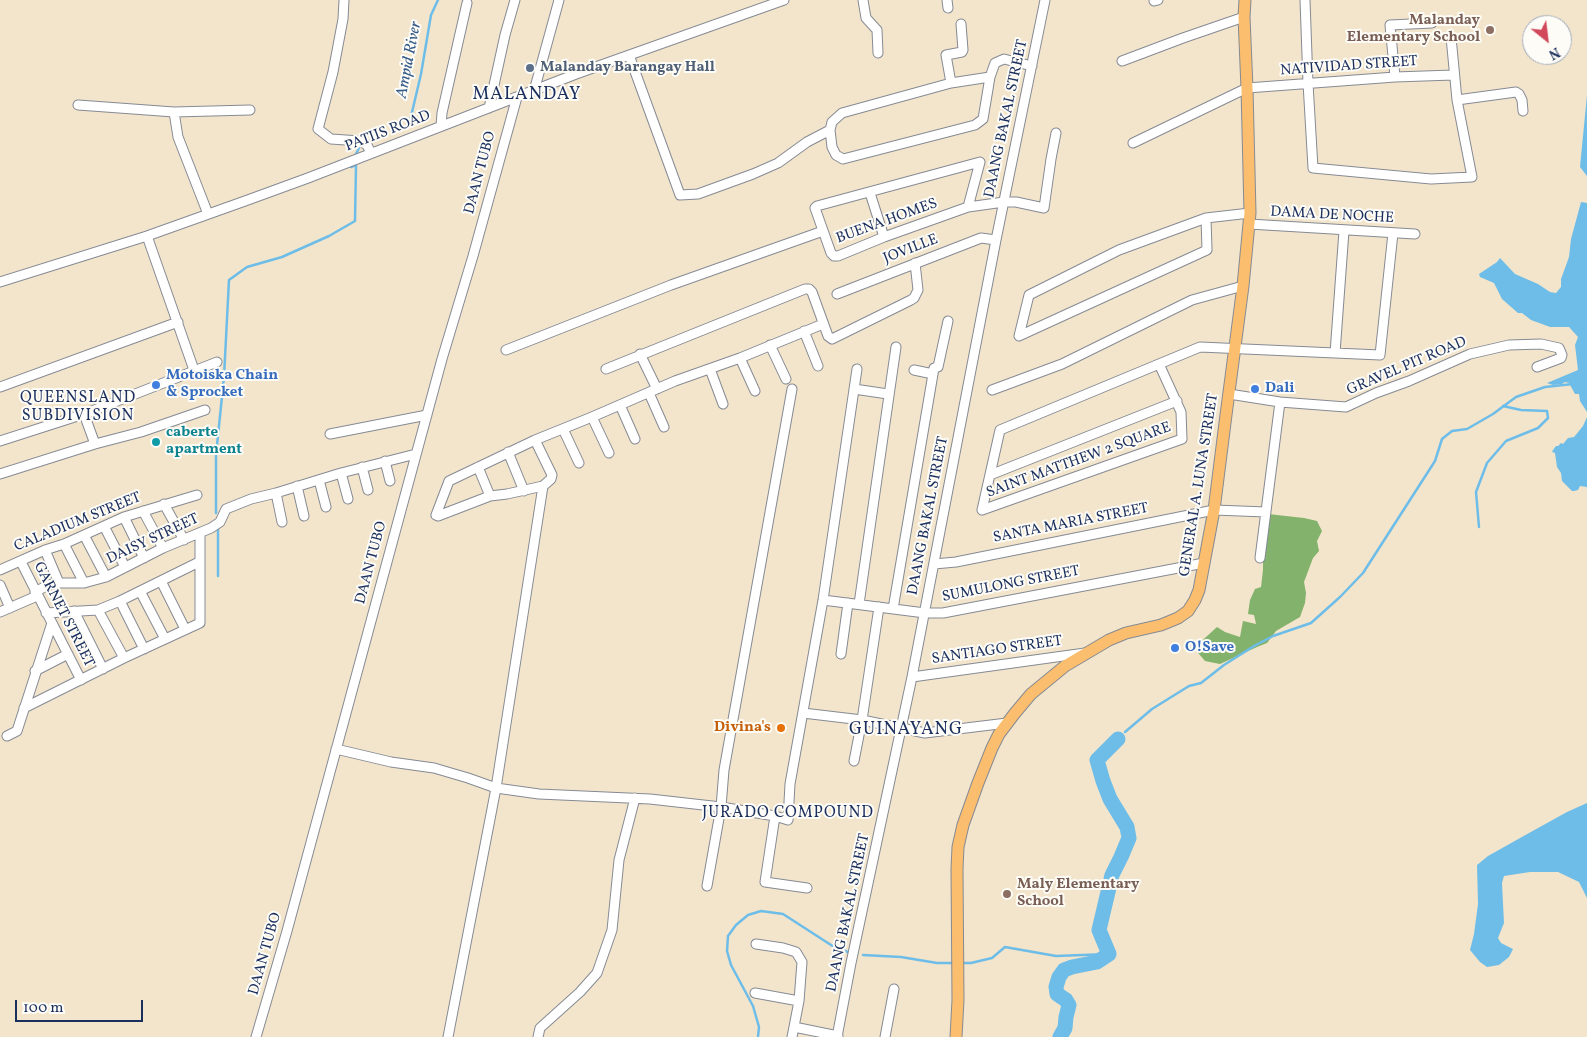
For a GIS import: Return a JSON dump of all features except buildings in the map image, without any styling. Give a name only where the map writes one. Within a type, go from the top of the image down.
[{"type":"main road","name":"GENERAL A. LUNA STREET","points":[[956,1037],[958,1018],[957,869],[960,836],[985,765],[999,734],[1031,694],[1065,666],[1109,640],[1126,633],[1161,625],[1178,618],[1188,611],[1200,590],[1214,510],[1243,286],[1249,218],[1245,0]]},
{"type":"street","points":[[344,0],[343,19],[333,72],[318,129],[331,139],[360,142],[367,145],[371,153]]},
{"type":"street","points":[[489,108],[515,0]]},
{"type":"street","points":[[534,91],[558,0]]},
{"type":"street","name":"PATIIS ROAD","points":[[0,282],[147,236],[308,178],[629,55],[784,0]]},
{"type":"street","points":[[863,0],[866,18],[877,30],[878,53]]},
{"type":"street","name":"DAANG BAKAL STREET","points":[[837,1036],[925,613],[996,240],[1045,0]]},
{"type":"street","points":[[1305,0],[1313,168],[1431,179],[1472,177],[1453,75],[1451,37]]},
{"type":"street","points":[[441,126],[442,113],[467,3]]},
{"type":"street","points":[[1122,61],[1244,17]]},
{"type":"street","points":[[1395,77],[1390,25],[1432,23]]},
{"type":"street","points":[[951,83],[946,55],[962,52],[963,50],[961,24]]},
{"type":"street","points":[[629,55],[680,195],[698,194],[753,174],[778,163],[807,142],[830,130]]},
{"type":"street","points":[[990,77],[951,83],[842,113],[832,122],[830,130],[832,147],[836,155],[843,159],[975,125],[983,119],[990,77],[995,63],[1004,59],[1032,66]]},
{"type":"street","name":"NATIVIDAD STREET","points":[[1247,88],[1395,77],[1453,75]]},
{"type":"street","points":[[1133,143],[1247,88]]},
{"type":"street","points":[[1457,100],[1516,92],[1522,100],[1523,111]]},
{"type":"street","name":"DAAN TUBO","points":[[256,1037],[287,931],[416,454],[516,97]]},
{"type":"street","points":[[78,105],[174,112],[250,110]]},
{"type":"street","points":[[174,112],[178,137],[208,214]]},
{"type":"street","name":"BUENA HOMES","points":[[870,192],[815,208],[834,256],[968,207],[1016,202],[1044,208],[1056,133]]},
{"type":"street","points":[[884,237],[870,192],[980,162],[968,207]]},
{"type":"street","name":"DAMA DE NOCHE","points":[[1206,218],[1207,250],[1019,336],[1029,295],[1119,250],[1206,218],[1249,218],[1344,231],[1415,234]]},
{"type":"street","points":[[506,350],[671,285],[823,231]]},
{"type":"street","points":[[1335,352],[1344,231]]},
{"type":"street","name":"SAINT MATTHEW 2 SQUARE","points":[[1159,364],[1181,412],[1182,439],[982,510],[1000,430],[1159,364],[1200,347],[1380,355],[1393,233]]},
{"type":"street","points":[[147,236],[194,370]]},
{"type":"street","name":"JOVILLE","points":[[837,294],[981,238],[996,240]]},
{"type":"street","points":[[606,369],[809,289],[812,292],[828,336],[832,339],[911,300],[918,290],[915,263]]},
{"type":"street","points":[[992,390],[1062,364],[1192,300],[1243,286]]},
{"type":"street","points":[[892,609],[934,368],[938,367],[948,320]]},
{"type":"street","points":[[0,387],[178,322]]},
{"type":"street","points":[[535,440],[552,476],[543,486],[490,496],[438,516],[436,515],[449,481],[535,440],[823,324]]},
{"type":"street","points":[[804,331],[818,366]]},
{"type":"street","name":"GRAVEL PIT ROAD","points":[[1229,394],[1280,402],[1346,407],[1470,354],[1508,345],[1536,344],[1558,347],[1562,356],[1537,367]]},
{"type":"street","points":[[770,345],[786,379]]},
{"type":"street","points":[[859,604],[896,347]]},
{"type":"street","points":[[640,354],[664,427]]},
{"type":"street","points":[[740,358],[755,391]]},
{"type":"street","points":[[0,441],[84,414],[217,362]]},
{"type":"street","points":[[710,369],[723,404]]},
{"type":"street","points":[[336,749],[391,762],[434,768],[496,788],[539,794],[635,798],[721,807],[788,820],[790,784],[823,600],[856,369]]},
{"type":"street","points":[[914,370],[933,374]]},
{"type":"street","points":[[706,886],[721,807],[724,770],[792,389]]},
{"type":"street","points":[[854,389],[888,394]]},
{"type":"street","name":"SAINT MATTHEW 2 SQUARE","points":[[990,475],[1177,401]]},
{"type":"street","points":[[1260,558],[1280,402]]},
{"type":"street","points":[[620,405],[635,439]]},
{"type":"street","points":[[0,474],[95,444],[141,432],[204,410]]},
{"type":"street","points":[[84,414],[95,444]]},
{"type":"street","points":[[330,434],[427,415]]},
{"type":"street","points":[[592,417],[609,453]]},
{"type":"street","points":[[563,429],[579,463]]},
{"type":"street","points":[[508,452],[524,491]]},
{"type":"street","name":"DAISY STREET","points":[[0,612],[48,586],[59,583],[84,583],[106,577],[163,548],[211,528],[220,522],[226,509],[232,505],[362,467],[416,454]]},
{"type":"street","points":[[385,461],[390,481]]},
{"type":"street","points":[[362,467],[368,490]]},
{"type":"street","points":[[478,467],[490,496]]},
{"type":"street","points":[[341,473],[348,499]]},
{"type":"street","points":[[319,480],[326,507]]},
{"type":"street","points":[[297,486],[304,516]]},
{"type":"street","points":[[448,1037],[496,788],[543,486]]},
{"type":"street","points":[[276,493],[282,522]]},
{"type":"street","name":"CALADIUM STREET","points":[[0,570],[124,517],[197,495]]},
{"type":"street","points":[[164,504],[184,540]]},
{"type":"street","name":"SANTA MARIA STREET","points":[[934,564],[956,562],[1214,510],[1266,512]]},
{"type":"street","points":[[143,511],[163,548]]},
{"type":"street","points":[[124,517],[144,558]]},
{"type":"street","points":[[104,526],[124,567]]},
{"type":"street","points":[[24,708],[124,658],[200,623],[200,533]]},
{"type":"street","points":[[84,535],[106,577]]},
{"type":"street","points":[[64,544],[84,583]]},
{"type":"street","points":[[45,550],[59,583]]},
{"type":"street","name":"GARNET STREET","points":[[21,562],[81,680]]},
{"type":"street","points":[[46,613],[98,610],[199,562]]},
{"type":"street","name":"SUMULONG STREET","points":[[823,600],[925,613],[943,613],[1204,563]]},
{"type":"street","points":[[161,580],[185,629]]},
{"type":"street","points":[[0,586],[10,608]]},
{"type":"street","points":[[140,591],[165,639]]},
{"type":"street","points":[[120,601],[144,650]]},
{"type":"street","points":[[841,654],[848,603]]},
{"type":"street","points":[[854,761],[879,607]]},
{"type":"street","points":[[98,610],[124,658]]},
{"type":"street","points":[[74,611],[103,669]]},
{"type":"street","points":[[7,736],[17,731],[52,623]]},
{"type":"street","name":"SANTIAGO STREET","points":[[912,677],[1086,653]]},
{"type":"street","points":[[36,671],[68,654]]},
{"type":"street","points":[[803,713],[862,720],[924,733],[1007,723]]},
{"type":"street","points":[[538,1037],[540,1028],[580,992],[597,973],[612,930],[619,860],[635,798]]},
{"type":"street","points":[[775,816],[765,882],[807,888]]},
{"type":"street","points":[[756,944],[796,952],[802,962],[799,1001],[792,1037]]},
{"type":"street","points":[[885,1037],[894,989]]},
{"type":"street","points":[[755,993],[799,1001]]},
{"type":"street","points":[[794,1027],[837,1036]]},
{"type":"green space","points":[[1268,514],[1317,521],[1322,531],[1317,541],[1319,551],[1313,558],[1304,582],[1305,603],[1300,617],[1276,631],[1267,643],[1220,664],[1205,661],[1194,648],[1217,627],[1240,637],[1243,621],[1256,624],[1254,615],[1248,614],[1250,600],[1255,589],[1261,587]]},
{"type":"water","points":[[1587,95],[1587,176],[1580,167]]},
{"type":"water","points":[[1581,202],[1587,203],[1587,412],[1580,401],[1579,394],[1575,394],[1569,383],[1553,385],[1547,383],[1578,370],[1575,345],[1578,337],[1569,327],[1550,327],[1531,320],[1522,313],[1518,313],[1502,299],[1494,283],[1480,277],[1479,274],[1500,258],[1515,274],[1538,284],[1550,292],[1556,293],[1561,287],[1561,279],[1569,257],[1571,239]]},
{"type":"water","points":[[1587,417],[1587,487],[1580,486],[1578,490],[1572,491],[1562,481],[1555,453],[1552,452],[1556,446],[1561,443],[1563,444],[1568,438],[1574,437],[1583,426]]},
{"type":"water","points":[[1587,803],[1587,898],[1579,882],[1558,872],[1530,872],[1504,876],[1502,883],[1504,923],[1498,938],[1501,943],[1513,949],[1509,957],[1499,965],[1487,967],[1470,950],[1478,904],[1477,865],[1488,856],[1567,812]]},
{"type":"waterway","name":"Ampid River","points":[[409,125],[421,74],[431,15],[438,0]]},
{"type":"waterway","points":[[356,154],[359,148]]},
{"type":"waterway","points":[[216,513],[216,455],[224,377],[229,280],[247,267],[282,257],[329,236],[355,221],[356,165],[351,167]]},
{"type":"waterway","points":[[1125,732],[1152,709],[1189,686],[1201,683],[1224,665],[1254,646],[1273,636],[1311,623],[1340,597],[1363,573],[1435,461],[1442,439],[1452,431],[1467,429],[1493,414],[1516,397],[1545,387],[1573,384]]},
{"type":"waterway","points":[[1479,527],[1476,492],[1487,463],[1506,441],[1538,428],[1548,418],[1547,411],[1521,410],[1503,406]]},
{"type":"waterway","points":[[218,529],[218,576]]},
{"type":"waterway","points":[[1060,1037],[1065,1028],[1069,1005],[1066,1000],[1057,994],[1056,987],[1059,977],[1064,970],[1097,962],[1109,954],[1099,930],[1112,875],[1129,838],[1127,827],[1110,799],[1097,760],[1118,739]]},
{"type":"waterway","points":[[758,1037],[759,1027],[753,1006],[731,965],[727,951],[728,936],[736,925],[748,915],[761,911],[783,914],[831,945],[850,953]]},
{"type":"waterway","points":[[962,963],[992,958],[1005,947],[1056,956],[1109,954]]},
{"type":"waterway","points":[[863,955],[954,963]]},
{"type":"place","name":"Malanday Elementary School","points":[[1490,30]]},
{"type":"place","name":"Malanday Barangay Hall","points":[[530,68]]},
{"type":"place","name":"Motoiska Chain & Sprocket","points":[[156,385]]},
{"type":"place","name":"Dali","points":[[1255,389]]},
{"type":"place","name":"caberte apartment","points":[[156,442]]},
{"type":"place","name":"O!Save","points":[[1175,648]]},
{"type":"place","name":"Divina's","points":[[781,728]]},
{"type":"place","name":"Maly Elementary School","points":[[1007,894]]},
{"type":"district","name":"MALANDAY","points":[[527,96]]},
{"type":"district","name":"QUEENSLAND SUBDIVISION","points":[[78,408]]},
{"type":"district","name":"GUINAYANG","points":[[906,731]]},
{"type":"district","name":"JURADO COMPOUND","points":[[788,814]]}]
